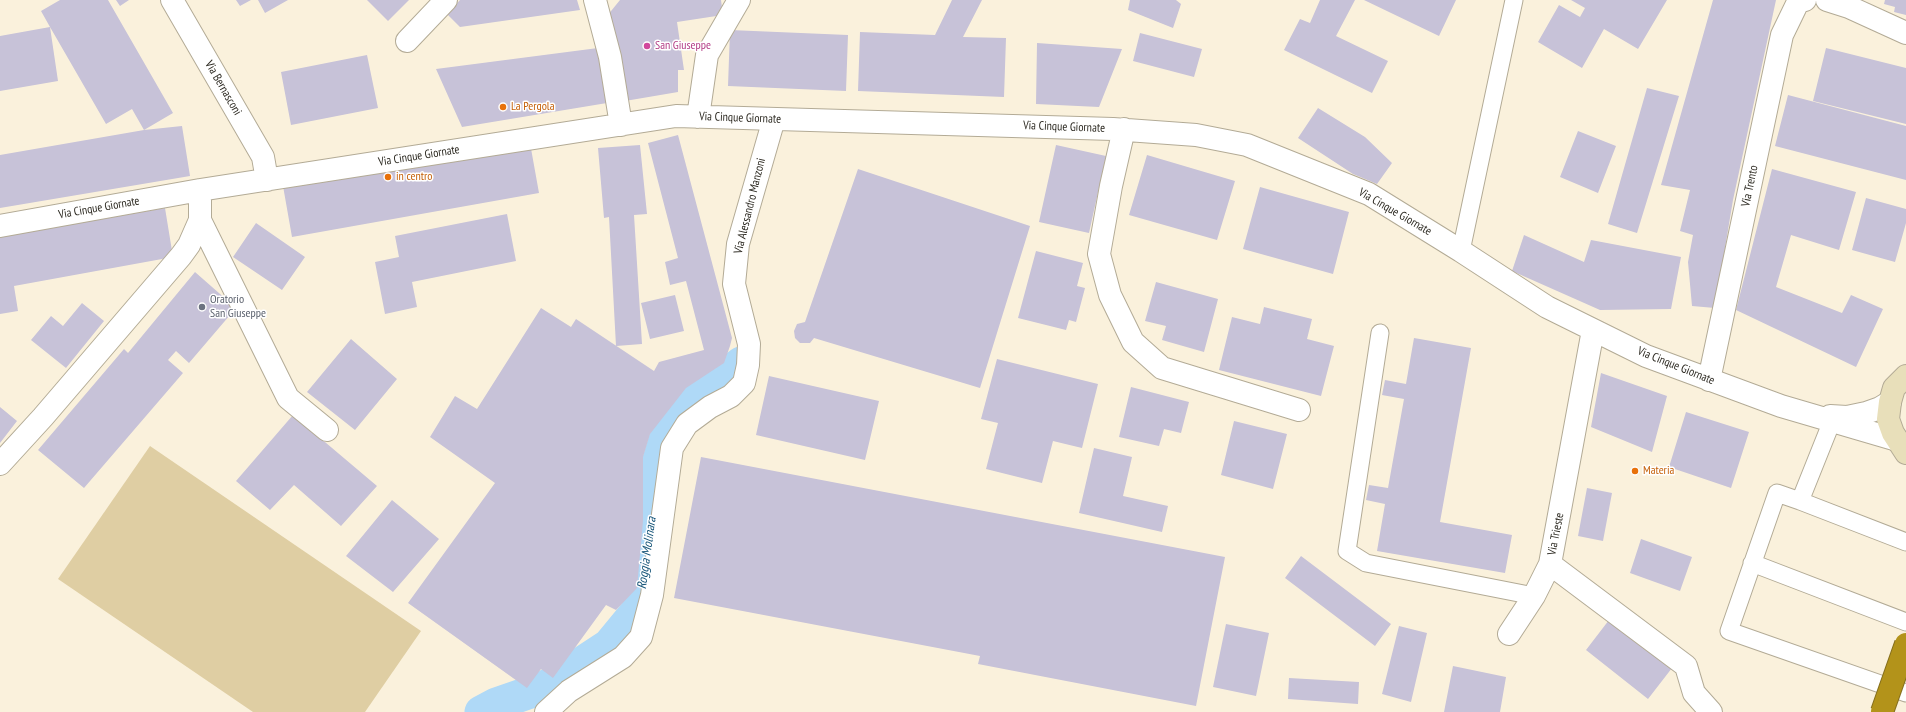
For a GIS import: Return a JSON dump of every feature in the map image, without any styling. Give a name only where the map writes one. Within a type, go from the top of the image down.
[{"type":"highway","points":[[1882,712],[1906,644]]},
{"type":"street","name":"Via Bernasconi","points":[[172,0],[263,157],[268,180]]},
{"type":"street","points":[[407,41],[446,0]]},
{"type":"street","points":[[594,0],[610,57],[621,125]]},
{"type":"street","points":[[698,117],[707,55],[739,0]]},
{"type":"street","name":"Via Trento","points":[[1708,380],[1782,35],[1800,0]]},
{"type":"street","points":[[1827,0],[1906,33]]},
{"type":"street","name":"Via Cinque Giornate","points":[[0,226],[200,190],[676,116],[1124,129],[1196,135],[1247,145],[1369,194],[1547,307],[1646,356],[1780,406],[1824,418],[1902,446]]},
{"type":"street","name":"Via Alessandro Manzoni","points":[[546,712],[569,691],[623,657],[641,637],[652,595],[672,448],[687,424],[710,407],[731,396],[744,382],[748,365],[749,344],[734,284],[737,252],[774,119]]},
{"type":"street","points":[[1124,129],[1111,186],[1099,254],[1110,296],[1133,342],[1162,368],[1299,410]]},
{"type":"street","points":[[0,464],[43,417],[181,256],[189,245],[200,220],[200,190]]},
{"type":"street","points":[[200,220],[288,398],[327,430]]},
{"type":"street","name":"Via Trieste","points":[[1593,330],[1550,564],[1686,666],[1694,693],[1711,712]]},
{"type":"street","points":[[1902,446],[1888,420],[1890,402],[1894,388],[1906,376]]},
{"type":"street","name":"Via Cinque Giornate","points":[[1824,418],[1847,417],[1880,408],[1890,402]]},
{"type":"street","points":[[1509,634],[1534,596],[1550,564]]},
{"type":"lane","points":[[1461,251],[1514,0]]},
{"type":"lane","points":[[1380,333],[1347,551],[1366,563],[1534,596]]},
{"type":"lane","points":[[1800,501],[1824,418]]},
{"type":"lane","points":[[1906,542],[1777,493],[1729,631],[1906,693]]},
{"type":"lane","points":[[1752,563],[1906,622]]},
{"type":"shaded area","points":[[150,446],[421,631],[365,712],[253,712],[58,579]]},
{"type":"building","points":[[60,0],[108,0],[173,113],[144,130],[132,109],[106,124],[41,11]]},
{"type":"building","points":[[116,0],[129,0],[120,6]]},
{"type":"building","points":[[236,0],[251,0],[240,6]]},
{"type":"building","points":[[258,0],[288,0],[265,13]]},
{"type":"building","points":[[367,0],[409,0],[388,21]]},
{"type":"building","points":[[460,0],[577,0],[580,10],[460,27],[447,14]]},
{"type":"building","name":"San Giuseppe","points":[[620,0],[721,0],[723,15],[677,22],[684,70],[678,70],[678,92],[625,101],[607,16]]},
{"type":"building","points":[[952,0],[982,0],[963,37],[1006,38],[1004,97],[858,91],[860,32],[935,35]]},
{"type":"building","points":[[1130,0],[1176,0],[1181,4],[1173,28],[1128,10]]},
{"type":"building","points":[[1320,0],[1355,0],[1336,36],[1388,61],[1372,93],[1284,50],[1300,19],[1310,23]]},
{"type":"building","points":[[1364,0],[1456,0],[1439,36]]},
{"type":"building","points":[[1571,0],[1667,0],[1638,49],[1604,29],[1582,68],[1538,42],[1559,5],[1580,17],[1585,8]]},
{"type":"building","points":[[1713,0],[1776,0],[1733,200],[1715,308],[1692,306],[1688,262],[1693,235],[1680,231],[1690,190],[1661,185]]},
{"type":"building","points":[[1885,0],[1906,0],[1906,15],[1894,12],[1895,7],[1884,4]]},
{"type":"building","points":[[50,27],[58,81],[0,91],[0,36]]},
{"type":"building","points":[[730,30],[848,35],[846,91],[728,86]]},
{"type":"building","points":[[1140,33],[1202,49],[1194,77],[1133,61]]},
{"type":"building","points":[[1037,43],[1122,49],[1099,107],[1036,104]]},
{"type":"building","points":[[598,48],[607,103],[462,127],[436,69]]},
{"type":"building","points":[[1826,48],[1906,68],[1906,124],[1813,101]]},
{"type":"building","points":[[367,55],[378,108],[291,125],[281,72]]},
{"type":"building","points":[[1647,88],[1679,96],[1637,233],[1608,224]]},
{"type":"building","points":[[1788,95],[1906,126],[1906,180],[1775,146]]},
{"type":"building","points":[[1318,108],[1365,137],[1392,163],[1377,184],[1353,174],[1298,138]]},
{"type":"building","points":[[182,126],[190,176],[0,208],[0,155],[144,130]]},
{"type":"building","points":[[1578,131],[1616,146],[1598,193],[1560,177]]},
{"type":"building","points":[[678,135],[732,338],[730,346],[724,363],[686,388],[650,434],[643,457],[643,521],[637,588],[616,610],[606,605],[553,678],[541,669],[527,688],[408,603],[495,483],[430,437],[455,396],[477,409],[541,308],[571,327],[576,319],[654,371],[659,362],[704,350],[686,281],[670,285],[665,262],[678,258],[648,143]]},
{"type":"building","points":[[530,143],[539,193],[292,237],[283,186]]},
{"type":"building","points":[[640,145],[647,214],[634,215],[642,344],[616,346],[609,217],[604,218],[598,148]]},
{"type":"building","points":[[1056,145],[1106,156],[1089,233],[1039,222]]},
{"type":"building","points":[[1147,155],[1235,181],[1217,240],[1129,215]]},
{"type":"building","points":[[858,169],[1030,226],[980,388],[814,338],[810,343],[800,343],[795,338],[794,331],[797,324],[805,322]]},
{"type":"building","points":[[1772,169],[1856,192],[1839,250],[1791,235],[1776,287],[1842,313],[1851,295],[1883,309],[1856,367],[1736,310]]},
{"type":"building","points":[[1260,187],[1349,212],[1333,274],[1243,249]]},
{"type":"building","points":[[1866,198],[1906,209],[1906,223],[1895,262],[1852,250]]},
{"type":"building","points":[[165,208],[173,257],[14,286],[18,311],[0,314],[0,237]]},
{"type":"building","points":[[507,214],[516,261],[412,282],[417,307],[385,314],[375,262],[399,257],[395,236]]},
{"type":"building","points":[[256,223],[305,257],[282,290],[233,257]]},
{"type":"building","points":[[1524,235],[1584,262],[1591,240],[1681,257],[1671,309],[1600,310],[1512,271]]},
{"type":"building","points":[[1036,251],[1083,263],[1077,286],[1085,288],[1076,322],[1069,320],[1066,330],[1018,318]]},
{"type":"building","points":[[195,272],[236,308],[189,363],[176,351],[168,360],[183,373],[84,488],[38,450],[124,349],[128,353]]},
{"type":"building","points":[[1156,282],[1218,299],[1204,352],[1162,340],[1166,326],[1145,321]]},
{"type":"building","points":[[675,295],[684,331],[650,339],[641,303]]},
{"type":"building","points":[[82,303],[104,321],[66,368],[31,340],[51,316],[63,326]]},
{"type":"building","points":[[1264,307],[1312,319],[1307,339],[1334,346],[1321,396],[1219,370],[1232,317],[1260,324]]},
{"type":"building","points":[[1414,338],[1471,348],[1440,522],[1512,535],[1505,573],[1377,551],[1385,504],[1366,500],[1369,485],[1388,488],[1404,399],[1382,395],[1385,380],[1406,384]]},
{"type":"building","points":[[351,339],[397,379],[355,430],[307,392]]},
{"type":"building","points":[[997,359],[1098,384],[1082,448],[1053,441],[1042,483],[986,469],[998,423],[981,419]]},
{"type":"building","points":[[1601,373],[1667,396],[1652,452],[1591,427]]},
{"type":"building","points":[[769,376],[879,401],[865,460],[756,435]]},
{"type":"building","points":[[1131,387],[1189,402],[1181,433],[1164,429],[1159,446],[1119,437]]},
{"type":"building","points":[[0,407],[17,421],[0,443]]},
{"type":"building","points":[[1686,412],[1749,432],[1731,488],[1669,467]]},
{"type":"building","points":[[293,415],[377,486],[341,526],[294,485],[270,510],[236,481]]},
{"type":"building","points":[[1234,421],[1287,434],[1273,489],[1221,475]]},
{"type":"building","points":[[1094,448],[1132,457],[1123,496],[1168,506],[1162,532],[1079,513]]},
{"type":"building","points":[[701,457],[1225,557],[1196,706],[978,664],[980,656],[674,598]]},
{"type":"building","points":[[1587,488],[1612,493],[1603,541],[1578,536]]},
{"type":"building","points":[[392,500],[439,539],[393,592],[346,556]]},
{"type":"building","points":[[1641,539],[1692,557],[1680,591],[1630,573]]},
{"type":"building","points":[[1301,556],[1391,624],[1375,646],[1285,578]]},
{"type":"building","points":[[1609,620],[1672,668],[1648,699],[1586,650]]},
{"type":"building","points":[[1226,624],[1269,633],[1256,696],[1213,687]]},
{"type":"building","points":[[1399,626],[1427,633],[1411,702],[1382,694]]},
{"type":"building","points":[[1453,666],[1506,677],[1500,712],[1444,712]]},
{"type":"building","points":[[1289,678],[1359,682],[1358,704],[1288,699]]},
{"type":"waterway","name":"Roggia Molinara","points":[[481,712],[496,704],[545,687],[609,645],[637,611],[647,575],[652,507],[658,463],[667,433],[689,403],[741,363]]},
{"type":"place","name":"San Giuseppe","points":[[647,46]]},
{"type":"place","name":"La Pergola","points":[[503,107]]},
{"type":"place","name":"in centro","points":[[388,177]]},
{"type":"place","name":"Oratorio San Giuseppe","points":[[202,307]]},
{"type":"place","name":"Materia","points":[[1635,471]]}]
